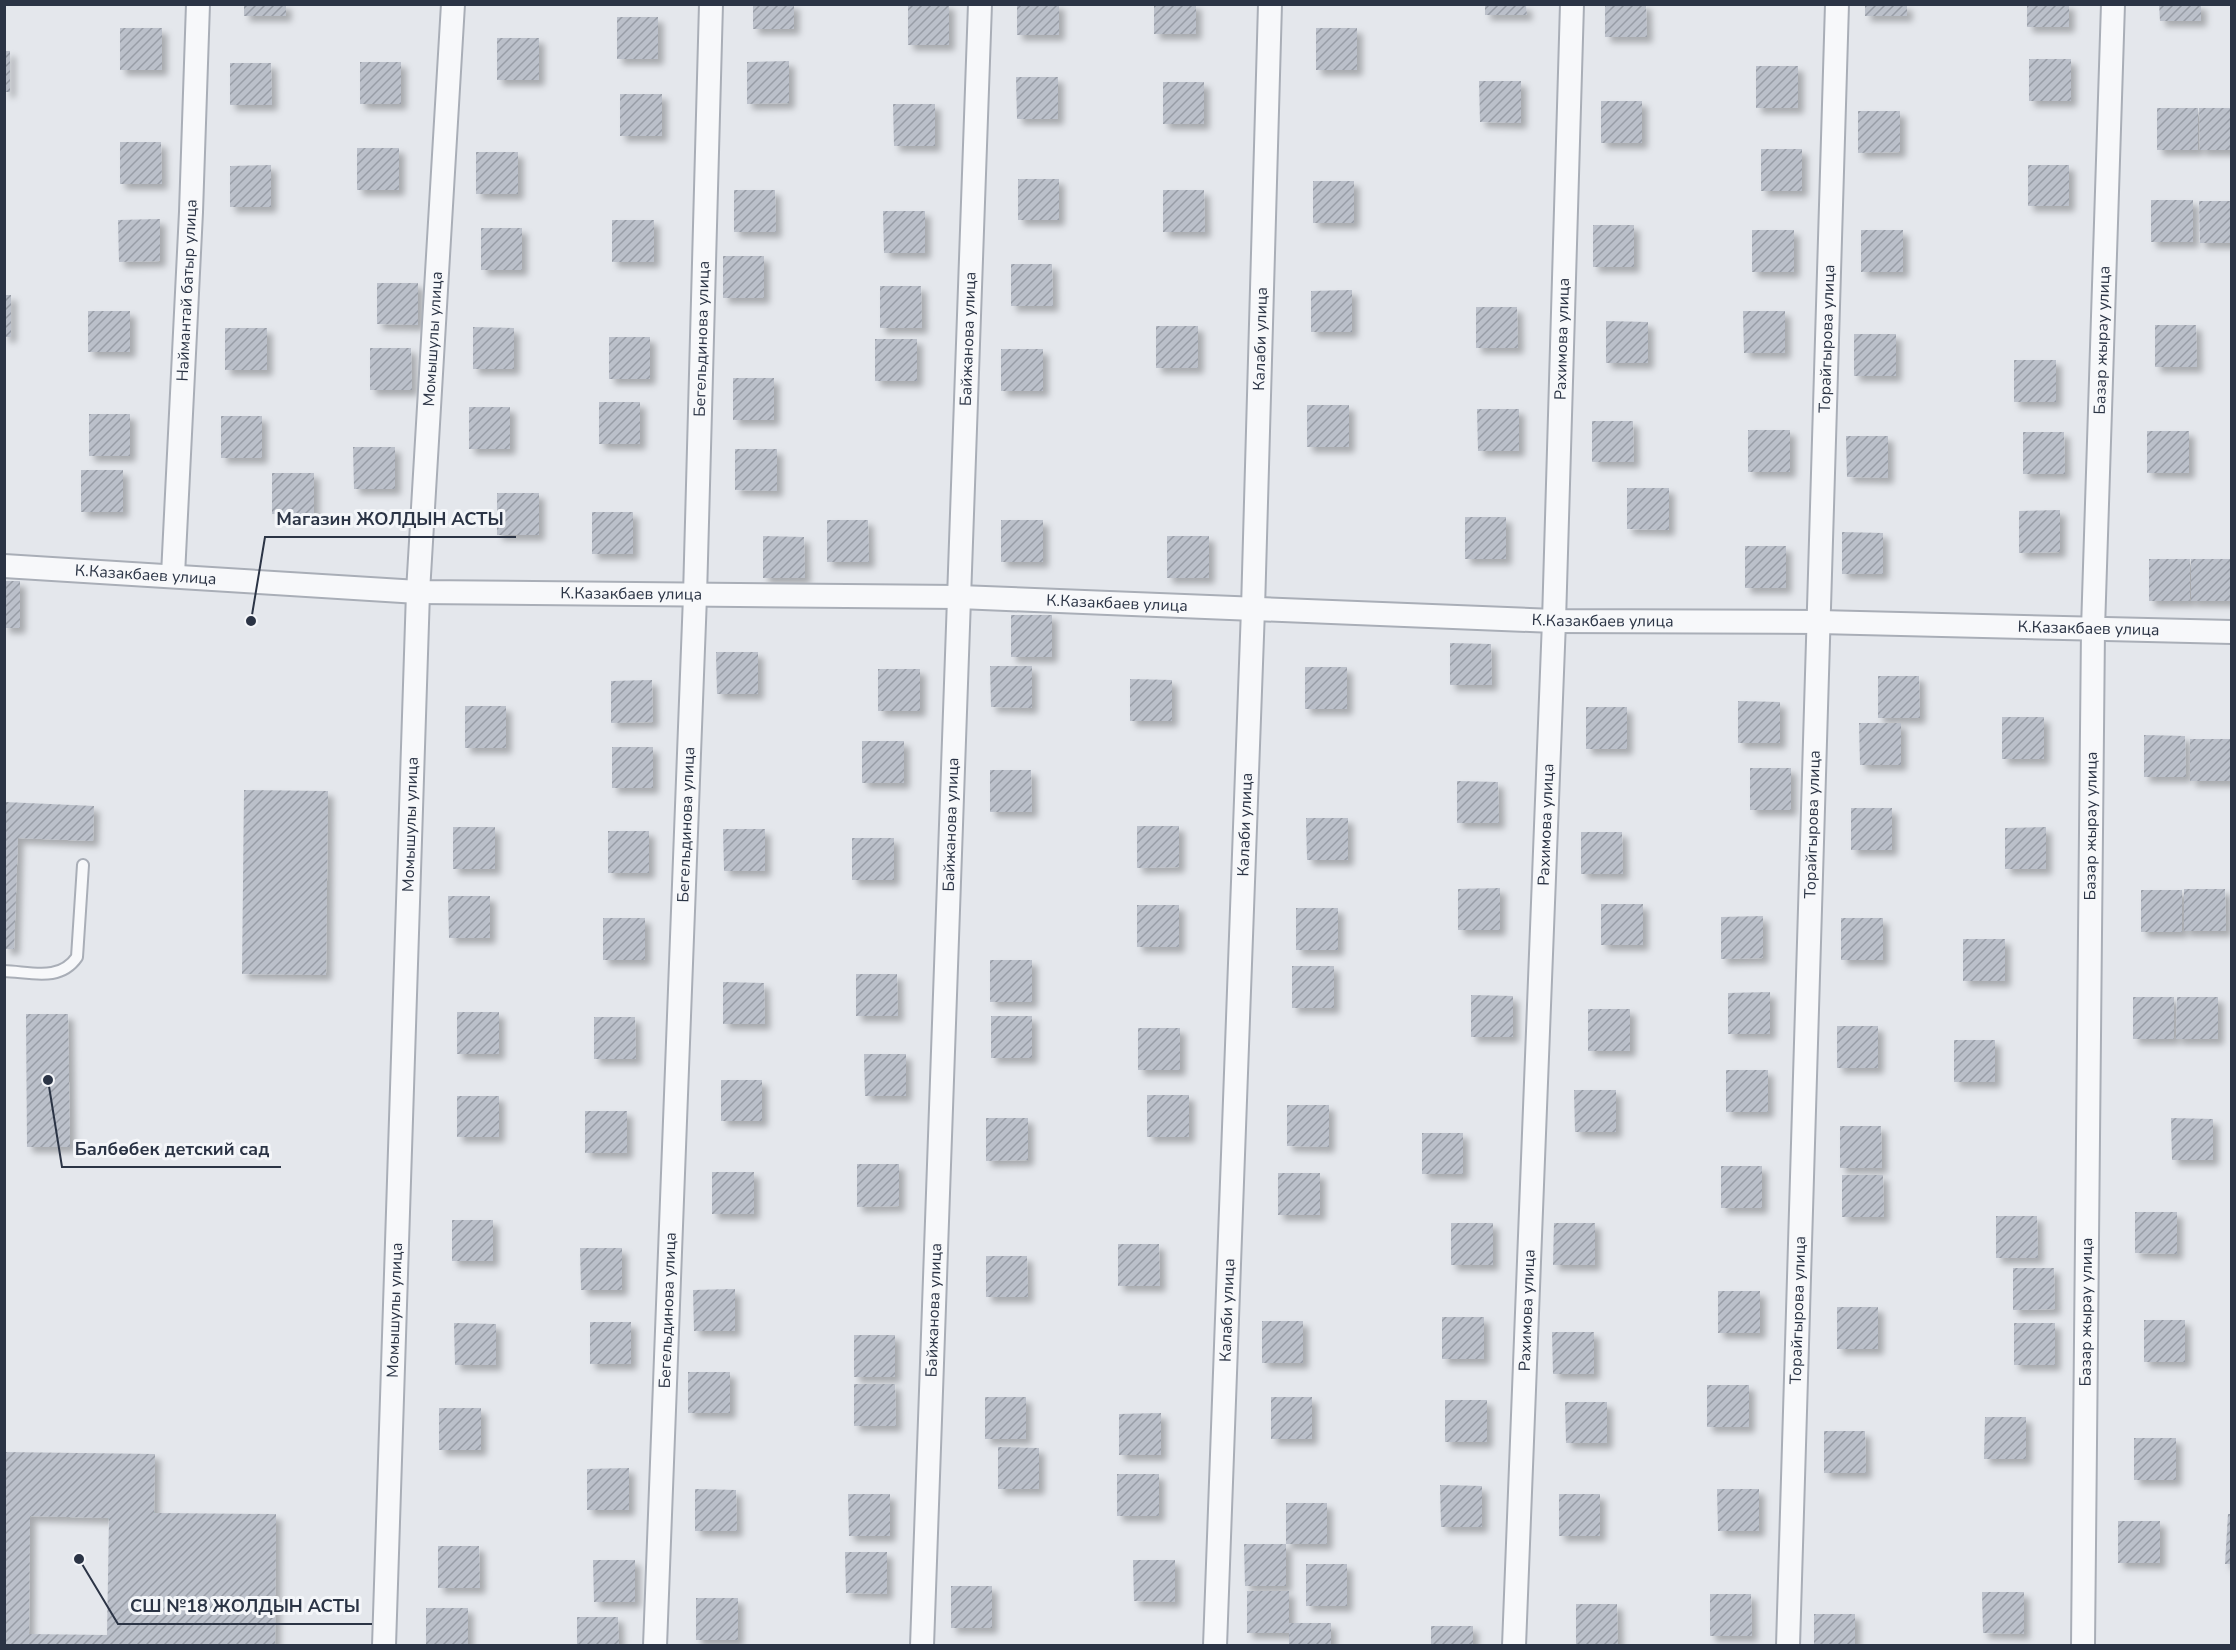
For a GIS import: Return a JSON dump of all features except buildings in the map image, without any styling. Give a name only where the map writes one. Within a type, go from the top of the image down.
[{"type":"street","name":"Наймантай батыр улица","points":[[173,575],[192,212],[198,4]]},
{"type":"street","name":"Момышулы улица","points":[[384,1646],[418,592],[453,4]]},
{"type":"street","name":"Бегельдинова улица","points":[[654,1646],[695,596],[711,4]]},
{"type":"street","name":"Байжанова улица","points":[[922,1646],[980,4]]},
{"type":"street","name":"Калаби улица","points":[[1215,1646],[1253,609],[1270,4]]},
{"type":"street","name":"Рахимова улица","points":[[1514,1646],[1554,621],[1572,4]]},
{"type":"street","name":"Торайгырова улица","points":[[1788,1646],[1837,4]]},
{"type":"street","name":"Базар жырау улица","points":[[2083,1646],[2093,629],[2113,4]]},
{"type":"street","name":"К.Казакбаев улица","points":[[4,566],[418,592],[959,597],[1554,621],[1819,622],[2232,632]]},
{"type":"lane","points":[[4,971],[59,973],[70,968],[77,957],[83,865]]},
{"type":"place","name":"Магазин ЖОЛДЫН АСТЫ","points":[[251,621]]},
{"type":"place","name":"Балбөбек детский сад","points":[[48,1080]]},
{"type":"place","name":"СШ №18 ЖОЛДЫН АСТЫ","points":[[79,1559]]}]
